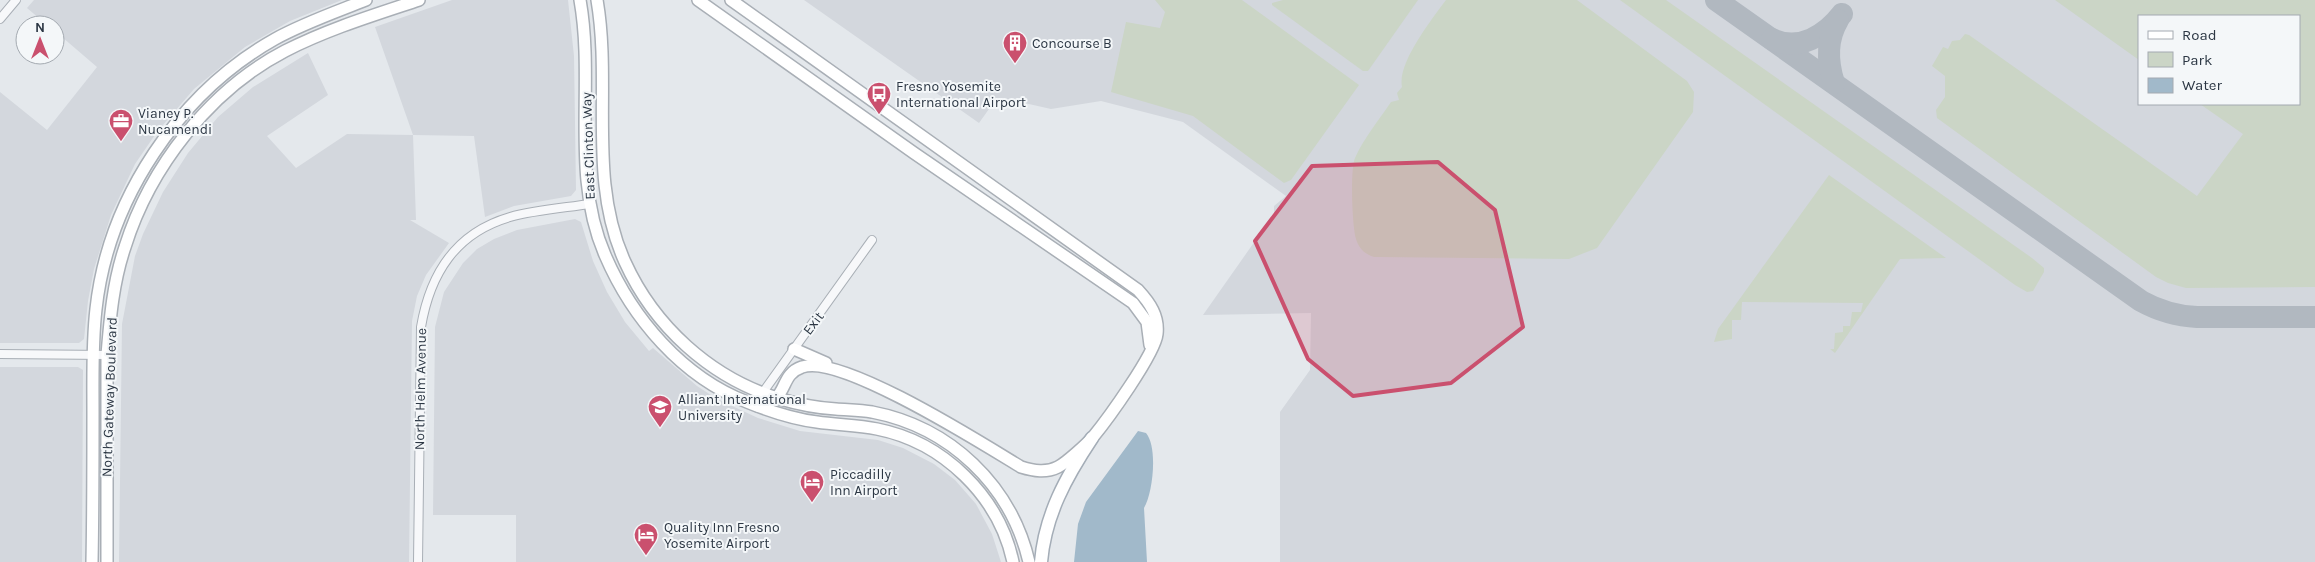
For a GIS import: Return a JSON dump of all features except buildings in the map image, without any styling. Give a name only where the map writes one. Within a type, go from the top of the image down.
[{"type":"main road","name":"North Gateway Boulevard","points":[[92,562],[93,355],[96,308],[106,257],[125,204],[142,173],[171,129],[199,97],[234,67],[275,39],[366,0]]},
{"type":"main road","name":"North Gateway Boulevard","points":[[106,562],[107,355],[114,294],[124,247],[149,190],[171,154],[198,120],[241,80],[284,52],[334,28],[419,0]]},
{"type":"main road","name":"East Clinton Way","points":[[580,0],[586,40],[586,174],[590,204],[597,236],[608,262],[628,299],[646,323],[671,351],[697,373],[733,396],[758,406],[805,420],[884,430],[903,436],[930,450],[958,469],[979,491],[1003,530],[1013,562]]},
{"type":"main road","name":"East Clinton Way","points":[[597,0],[602,49],[603,173],[606,199],[619,246],[641,292],[664,323],[691,349],[723,373],[762,392],[802,405],[871,412],[892,417],[921,427],[953,446],[977,466],[997,491],[1021,535],[1029,562]]},
{"type":"main road","points":[[698,0],[1133,303],[1148,322],[1150,332],[1146,362]]},
{"type":"main road","points":[[731,0],[1138,290],[1145,297],[1155,314],[1157,325],[1154,346],[1146,362],[1092,438],[1058,493],[1051,514],[1041,562]]},
{"type":"main road","points":[[949,176],[959,162]]},
{"type":"main road","points":[[590,204],[598,209],[602,216],[614,253],[625,276],[641,292]]},
{"type":"main road","points":[[794,349],[916,405],[1030,470],[1046,471],[1059,466],[1092,438]]},
{"type":"main road","points":[[758,406],[777,398],[788,377],[802,367],[819,365],[848,373]]},
{"type":"street","points":[[0,19],[16,0]]},
{"type":"street","name":"North Helm Avenue","points":[[418,562],[421,327],[426,299],[436,276],[456,248],[496,222],[522,214],[590,204]]},
{"type":"street","name":"Exit","points":[[758,406],[762,392],[872,240]]},
{"type":"street","points":[[0,354],[107,355]]},
{"type":"highlighted area","points":[[1438,162],[1495,210],[1523,327],[1451,383],[1353,396],[1308,359],[1255,241],[1312,166]]},
{"type":"shaded area","points":[[34,0],[342,0],[290,21],[245,47],[194,89],[157,132],[135,164],[111,215],[94,269],[84,339],[79,343],[0,343],[0,92],[47,130],[97,67],[65,40],[65,15],[35,15],[27,8]]},
{"type":"shaded area","points":[[452,0],[568,0],[574,56],[576,190],[571,196],[514,206],[485,217],[474,136],[413,135],[375,27]]},
{"type":"shaded area","name":"Fresno Yosemite International Airport","points":[[804,0],[2315,0],[2315,562],[1280,562],[1280,412],[1310,370],[1311,313],[1203,315],[1274,214],[1274,206],[1286,196],[1183,122],[1101,101],[1051,109],[1020,102],[994,102],[979,123]]},
{"type":"shaded area","points":[[308,53],[328,95],[267,136],[296,168],[347,134],[413,135],[416,220],[410,220],[449,243],[426,275],[417,296],[412,321],[409,562],[119,562],[122,324],[135,256],[143,234],[163,192],[188,153],[218,117],[253,87]]},
{"type":"shaded area","points":[[575,219],[581,222],[593,261],[607,292],[625,322],[649,351],[653,348],[697,386],[717,399],[758,418],[800,431],[878,440],[903,448],[934,464],[955,480],[976,504],[992,534],[1001,562],[516,562],[516,515],[433,515],[435,327],[444,292],[463,263],[477,249],[494,239],[517,230]]},
{"type":"shaded area","points":[[0,367],[78,367],[83,370],[82,562],[0,562]]},
{"type":"green space","points":[[1155,0],[1242,0],[1359,85],[1291,180],[1284,183],[1193,116],[1111,92],[1126,22],[1160,28],[1165,12]]},
{"type":"green space","points":[[1283,0],[1418,0],[1368,71],[1363,71],[1272,5],[1272,3]]},
{"type":"green space","points":[[1446,0],[1577,0],[1687,81],[1694,92],[1693,112],[1597,248],[1569,259],[1374,257],[1365,253],[1359,246],[1356,239],[1353,211],[1352,173],[1355,158],[1367,136],[1391,102],[1399,100],[1397,93],[1402,87],[1402,77],[1410,54]]},
{"type":"green space","points":[[1620,0],[1666,0],[2032,258],[2044,268],[2044,272],[2033,291],[2027,292],[2015,285]]},
{"type":"green space","points":[[2055,0],[2315,0],[2315,287],[2186,288],[2168,283],[2156,277],[1937,118],[1936,110],[1945,97],[1945,76],[1932,66],[1943,47],[1948,49],[1952,41],[1960,40],[1965,34],[1969,35],[2197,196],[2243,134],[2201,105],[2300,105],[2300,15],[2138,15],[2138,59]]},
{"type":"green space","points":[[1829,175],[1946,258],[1900,259],[1835,353],[1830,349],[1834,349],[1835,333],[1843,332],[1843,326],[1850,326],[1852,312],[1861,312],[1863,303],[1742,302],[1741,320],[1732,320],[1732,339],[1714,342],[1718,329]]},
{"type":"water","points":[[1138,431],[1146,433],[1150,440],[1153,459],[1150,492],[1144,508],[1147,562],[1074,562],[1078,524],[1086,502]]},
{"type":"taxiway","points":[[1716,0],[2141,301],[2154,308],[2175,314],[2197,317],[2315,317]]},
{"type":"taxiway","points":[[1772,39],[1792,44],[1811,39],[1828,29],[1842,14]]},
{"type":"taxiway","points":[[1834,83],[1829,51],[1831,35],[1838,20]]},
{"type":"place","name":"Concourse B","points":[[1015,64]]},
{"type":"place","name":"Fresno Yosemite International Airport","points":[[879,115]]},
{"type":"place","name":"Vianey P. Nucamendi","points":[[121,142]]},
{"type":"place","name":"Alliant International University","points":[[660,428]]},
{"type":"place","name":"Piccadilly Inn Airport","points":[[812,503]]},
{"type":"place","name":"Quality Inn Fresno Yosemite Airport","points":[[646,556]]}]
